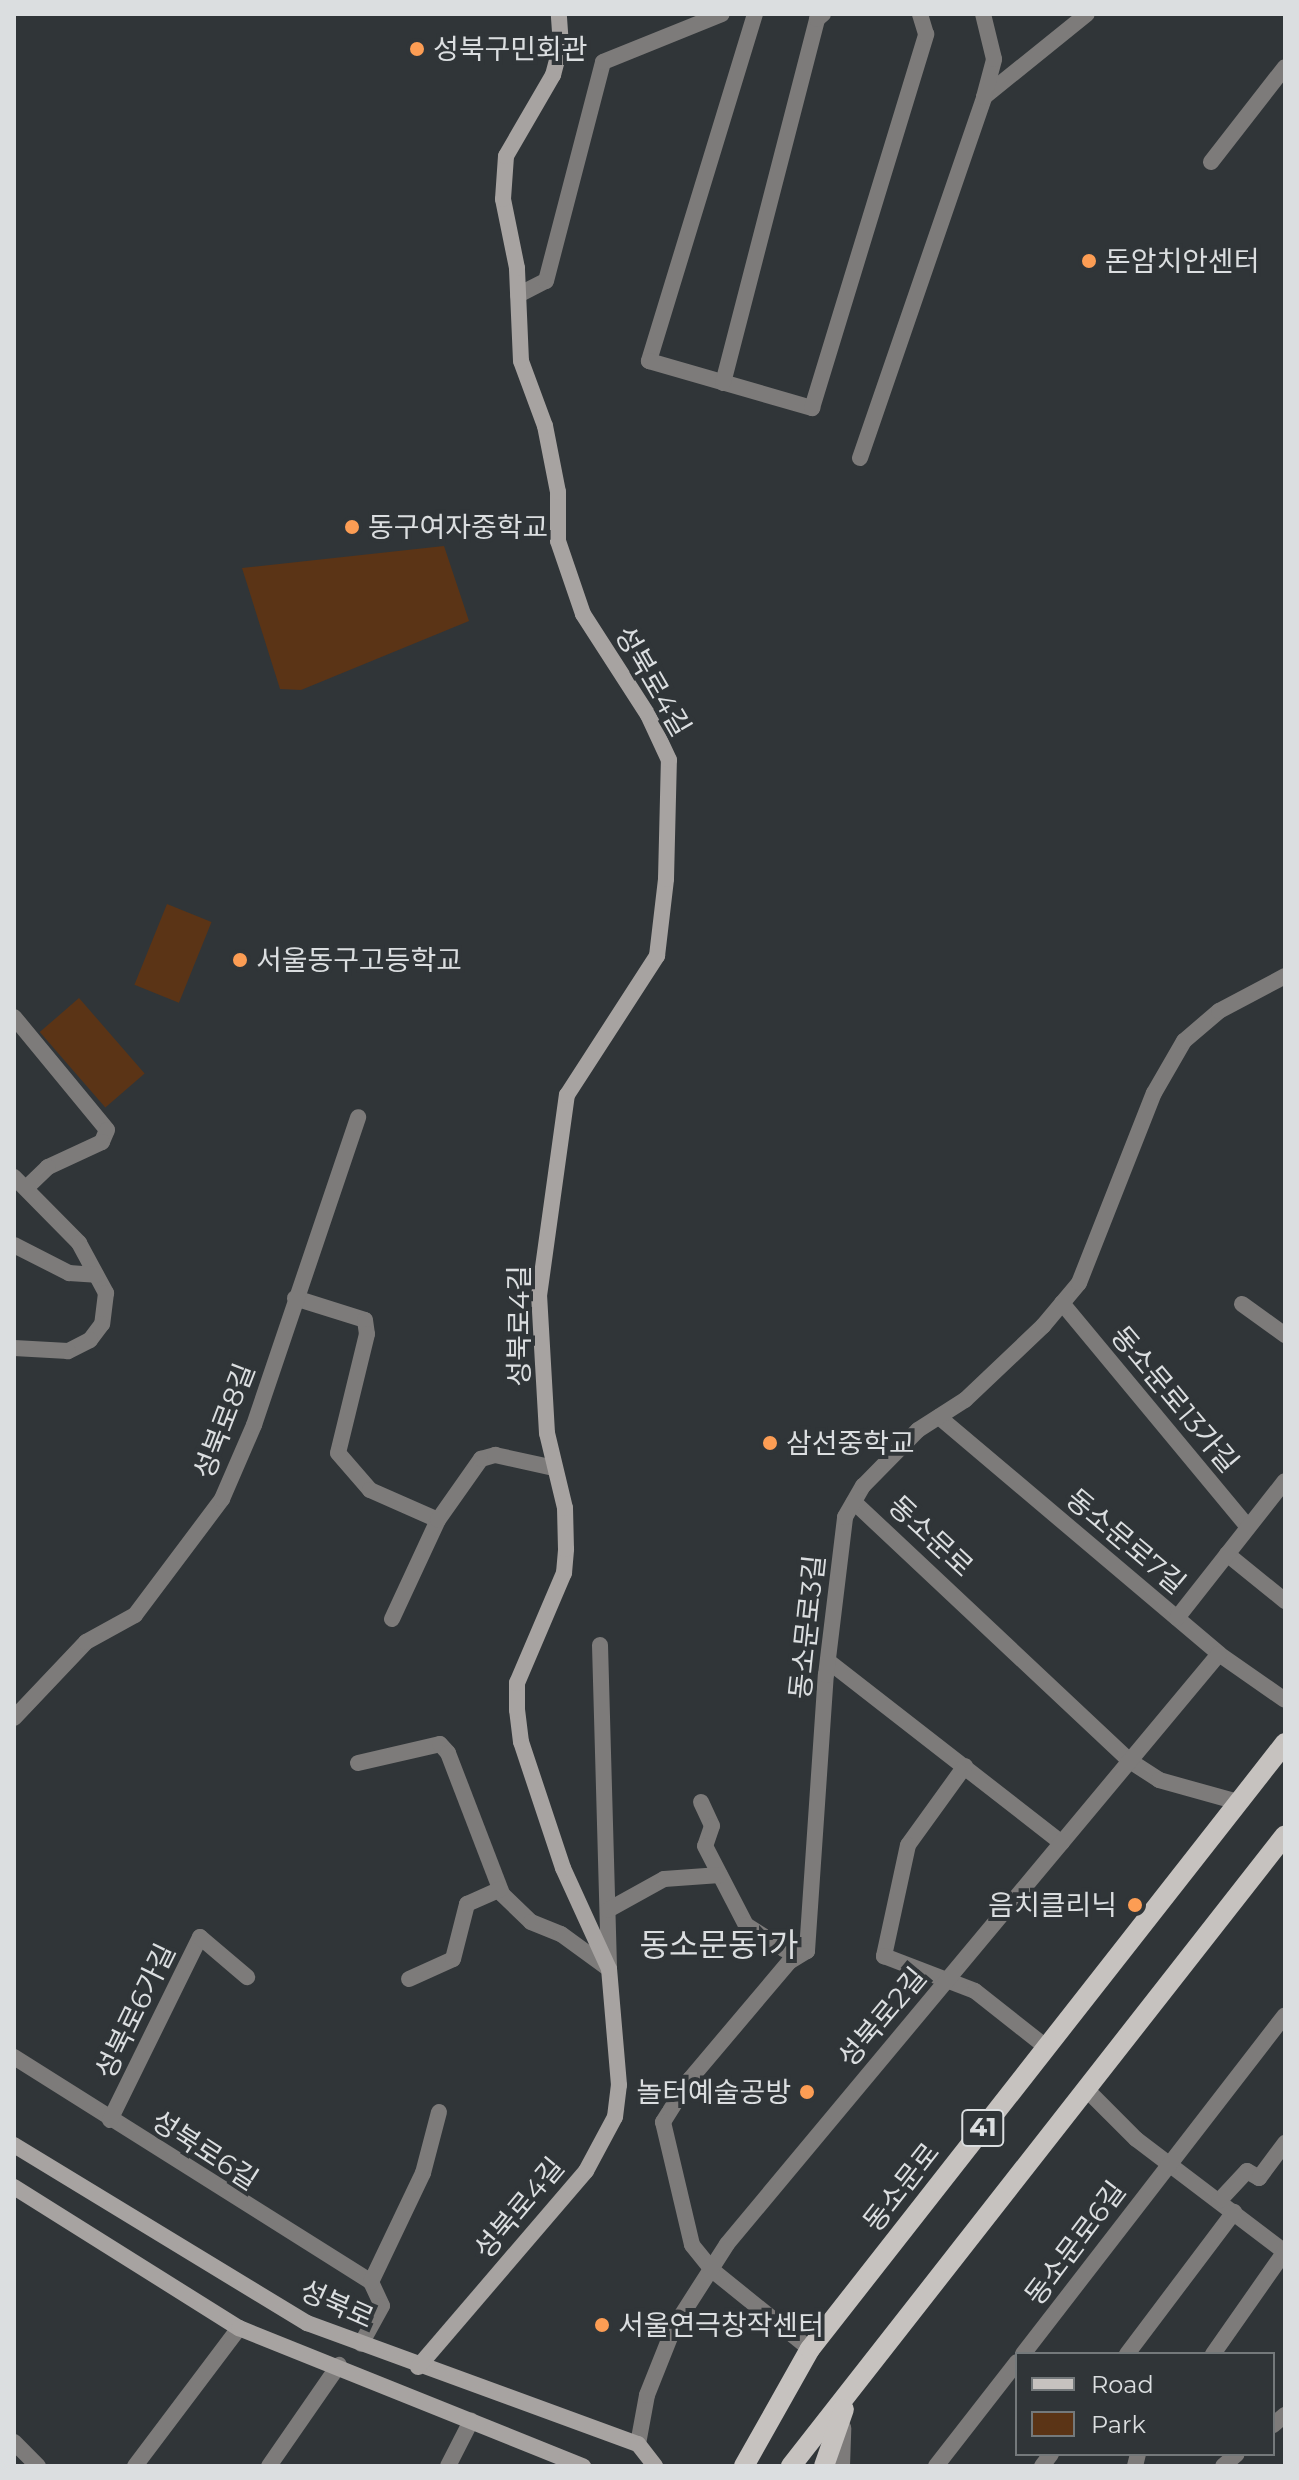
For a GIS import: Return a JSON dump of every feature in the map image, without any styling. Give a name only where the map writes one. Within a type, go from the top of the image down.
[{"type":"main road","name":"동소문로","points":[[744,2466],[810,2349],[1285,1743]]},
{"type":"main road","name":"41","points":[[791,2466],[1282,1845]]},
{"type":"main road","points":[[824,2466],[848,2396]]},
{"type":"street","name":"성북로4길","points":[[418,2367],[586,2171],[615,2117],[619,2085],[609,1969],[563,1868],[521,1742],[517,1710],[517,1683],[564,1573],[565,1508],[554,1468],[539,1296],[567,1095],[657,956],[666,879],[669,760],[648,715],[583,614],[558,541],[558,492],[545,426],[521,361],[518,295],[503,199],[506,156],[553,75],[561,46],[559,14]]},
{"type":"street","points":[[518,295],[546,281],[603,62],[722,14]]},
{"type":"street","points":[[755,14],[649,361],[812,408],[926,34],[920,14]]},
{"type":"street","points":[[723,383],[817,19],[823,14]]},
{"type":"street","points":[[860,458],[984,97],[994,59],[983,14]]},
{"type":"street","points":[[984,97],[1087,14]]},
{"type":"street","points":[[1211,162],[1285,67]]},
{"type":"street","name":"동소문로3길","points":[[807,1951],[828,1661],[845,1517],[854,1502],[918,1430],[965,1400],[1079,1283],[1154,1093],[1184,1041],[1219,1011],[1285,976]]},
{"type":"street","points":[[14,1017],[107,1130],[102,1142],[20,1182],[79,1243],[106,1293],[102,1324],[90,1340],[68,1351],[14,1348]]},
{"type":"street","name":"성북로8길","points":[[14,1718],[20,1699],[86,1642],[135,1615],[222,1499],[254,1425],[358,1117]]},
{"type":"street","points":[[14,1245],[69,1273],[96,1275]]},
{"type":"street","points":[[295,1298],[365,1320],[367,1334],[338,1453],[370,1490],[438,1520]]},
{"type":"street","name":"동소문로13가길","points":[[1062,1303],[1248,1527]]},
{"type":"street","points":[[1242,1304],[1285,1335]]},
{"type":"street","name":"동소문로7길","points":[[939,1417],[1219,1654],[1285,1700]]},
{"type":"street","points":[[392,1619],[438,1520],[481,1459],[495,1455],[554,1468]]},
{"type":"street","points":[[1177,1618],[1285,1481]]},
{"type":"street","name":"동소문로","points":[[854,1502],[1130,1761],[1159,1780],[1238,1802]]},
{"type":"street","points":[[1227,1554],[1285,1601]]},
{"type":"street","points":[[600,1645],[609,1969]]},
{"type":"street","name":"성북로2길","points":[[638,2444],[647,2395],[674,2327],[727,2244],[1219,1654]]},
{"type":"street","points":[[828,1661],[1062,1843]]},
{"type":"street","points":[[358,1763],[440,1744],[448,1753],[500,1889],[531,1922],[561,1934],[609,1969]]},
{"type":"street","points":[[965,1766],[908,1845],[884,1956],[949,1978],[1046,2047]]},
{"type":"street","points":[[701,1802],[712,1826],[705,1846],[746,1925],[784,1949],[807,1951]]},
{"type":"street","points":[[608,1910],[664,1879],[720,1875]]},
{"type":"street","points":[[409,1979],[453,1959],[467,1904],[500,1889]]},
{"type":"street","name":"성북로6가길","points":[[110,2120],[200,1937],[247,1977]]},
{"type":"street","points":[[807,1951],[789,1962],[690,2079],[663,2122],[692,2245],[712,2270],[810,2349]]},
{"type":"street","name":"동소문로6길","points":[[1024,2352],[1167,2162],[1285,2015]]},
{"type":"street","name":"성북로6길","points":[[14,2057],[371,2282]]},
{"type":"street","points":[[1088,2091],[1167,2162],[1285,2252],[1214,2352]]},
{"type":"street","points":[[269,2466],[334,2364],[382,2306],[371,2282],[423,2173],[439,2112]]},
{"type":"street","points":[[1219,2201],[1247,2171],[1259,2178],[1279,2164],[1285,2143]]},
{"type":"street","name":"성북로","points":[[14,2145],[307,2323],[418,2367],[638,2444]]},
{"type":"street","name":"성북로","points":[[14,2187],[239,2328],[583,2466]]},
{"type":"street","points":[[1129,2352],[1234,2212]]},
{"type":"street","points":[[135,2466],[239,2328]]},
{"type":"street","points":[[936,2466],[1015,2365]]},
{"type":"street","points":[[842,2466],[848,2396]]},
{"type":"street","points":[[448,2466],[471,2421]]},
{"type":"street","points":[[14,2442],[38,2466]]},
{"type":"street","points":[[638,2444],[655,2466]]},
{"type":"green space","points":[[444,546],[469,621],[301,690],[280,689],[242,568]]},
{"type":"green space","points":[[167,904],[212,922],[179,1003],[134,985]]},
{"type":"green space","points":[[79,998],[145,1073],[105,1108],[40,1032]]},
{"type":"place","name":"성북구민회관","points":[[417,49]]},
{"type":"place","name":"돈암치안센터","points":[[1089,261]]},
{"type":"place","name":"동구여자중학교","points":[[352,527]]},
{"type":"place","name":"서울동구고등학교","points":[[240,960]]},
{"type":"place","name":"삼선중학교","points":[[770,1443]]},
{"type":"place","name":"음치클리닉","points":[[1135,1905]]},
{"type":"place","name":"놀터예술공방","points":[[807,2092]]},
{"type":"place","name":"서울연극창작센터","points":[[602,2325]]},
{"type":"district","name":"동소문동1가","points":[[719,1945]]}]
